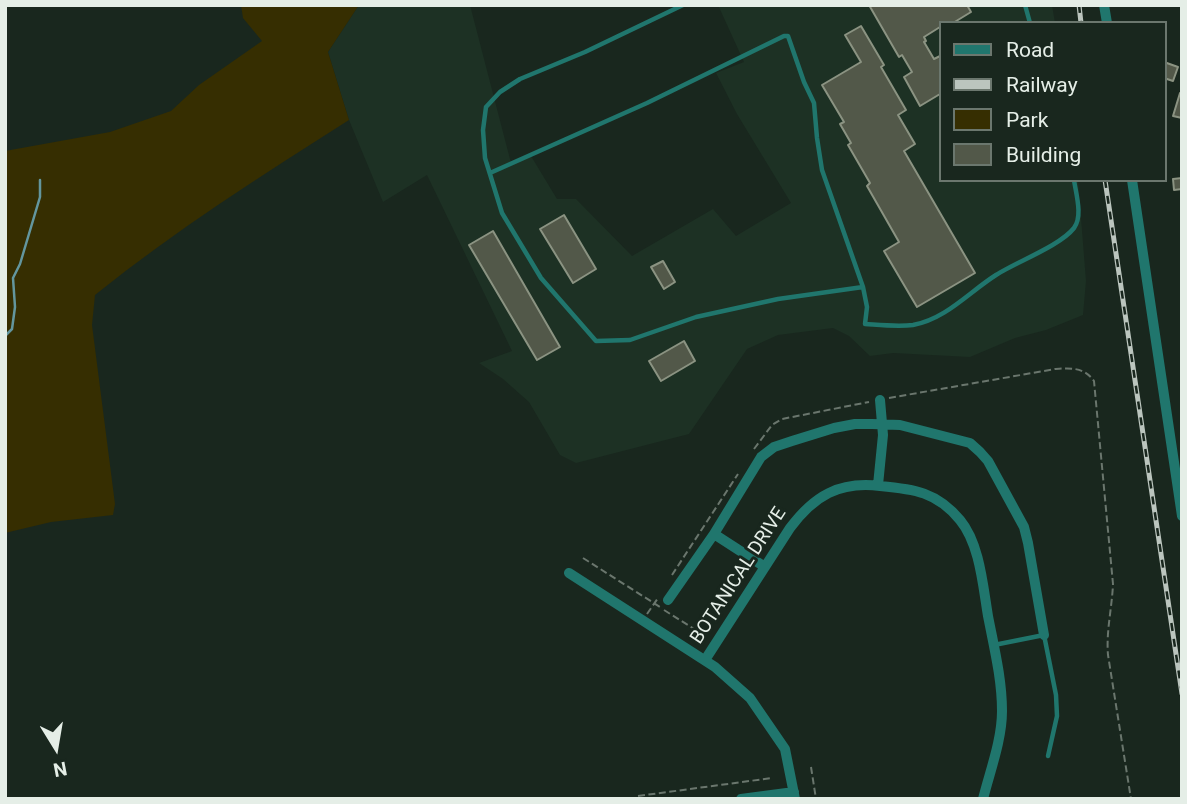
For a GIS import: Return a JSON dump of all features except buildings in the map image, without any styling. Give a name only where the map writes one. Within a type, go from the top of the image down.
[{"type":"street","points":[[1132,182],[1182,516]]},
{"type":"street","points":[[876,400],[882,425],[878,485]]},
{"type":"street","points":[[668,600],[714,534],[761,457],[774,447],[855,424],[900,425],[970,443],[988,461],[1024,527],[1044,635]]},
{"type":"street","name":"BOTANICAL DRIVE","points":[[705,660],[790,528],[812,503],[840,488],[857,486],[878,485],[923,492],[938,500],[961,522],[969,534],[976,555],[994,645],[1002,711],[983,799]]},
{"type":"street","points":[[714,534],[765,566]]},
{"type":"street","points":[[569,573],[705,660],[732,680],[750,698],[785,749],[795,795],[741,799]]},
{"type":"lane","points":[[683,5],[585,52],[520,79],[500,92],[486,107],[483,130],[485,158],[502,213],[541,278],[596,341],[630,340],[696,317],[778,299],[863,286]]},
{"type":"lane","points":[[490,173],[788,36],[814,103],[822,170],[863,286],[867,307],[865,324],[913,325],[950,310],[995,276],[1065,236],[1075,226],[1078,215],[1074,182]]},
{"type":"lane","points":[[994,645],[1044,635],[1056,695],[1057,716],[1048,756]]},
{"type":"path","points":[[876,400],[1055,369],[1080,370],[1090,375],[1094,381],[1113,584],[1107,639],[1108,655],[1131,799]]},
{"type":"path","points":[[583,558],[705,636]]},
{"type":"path","points":[[811,767],[816,799]]},
{"type":"path","points":[[638,796],[772,778]]},
{"type":"shaded area","points":[[359,5],[470,5],[511,163],[531,156],[557,199],[576,199],[632,256],[713,209],[736,236],[791,203],[737,114],[716,73],[744,62],[718,5],[1052,5],[1055,21],[939,21],[939,182],[1078,182],[1086,281],[1083,315],[1046,330],[1015,338],[970,357],[893,353],[870,356],[849,336],[833,328],[778,335],[747,349],[689,434],[576,463],[560,455],[529,402],[503,379],[479,363],[512,351],[427,175],[383,202],[349,120],[328,52]]},
{"type":"green space","points":[[241,5],[359,5],[328,52],[349,120],[188,226],[95,295],[92,325],[115,504],[113,515],[51,522],[5,533],[5,151],[110,132],[171,111],[199,85],[262,41],[243,18]]},
{"type":"waterway","points":[[5,336],[12,329],[15,307],[13,278],[20,264],[40,197],[40,180]]},
{"type":"railway","points":[[1079,5],[1081,21]]},
{"type":"railway","points":[[1105,182],[1182,694]]}]
